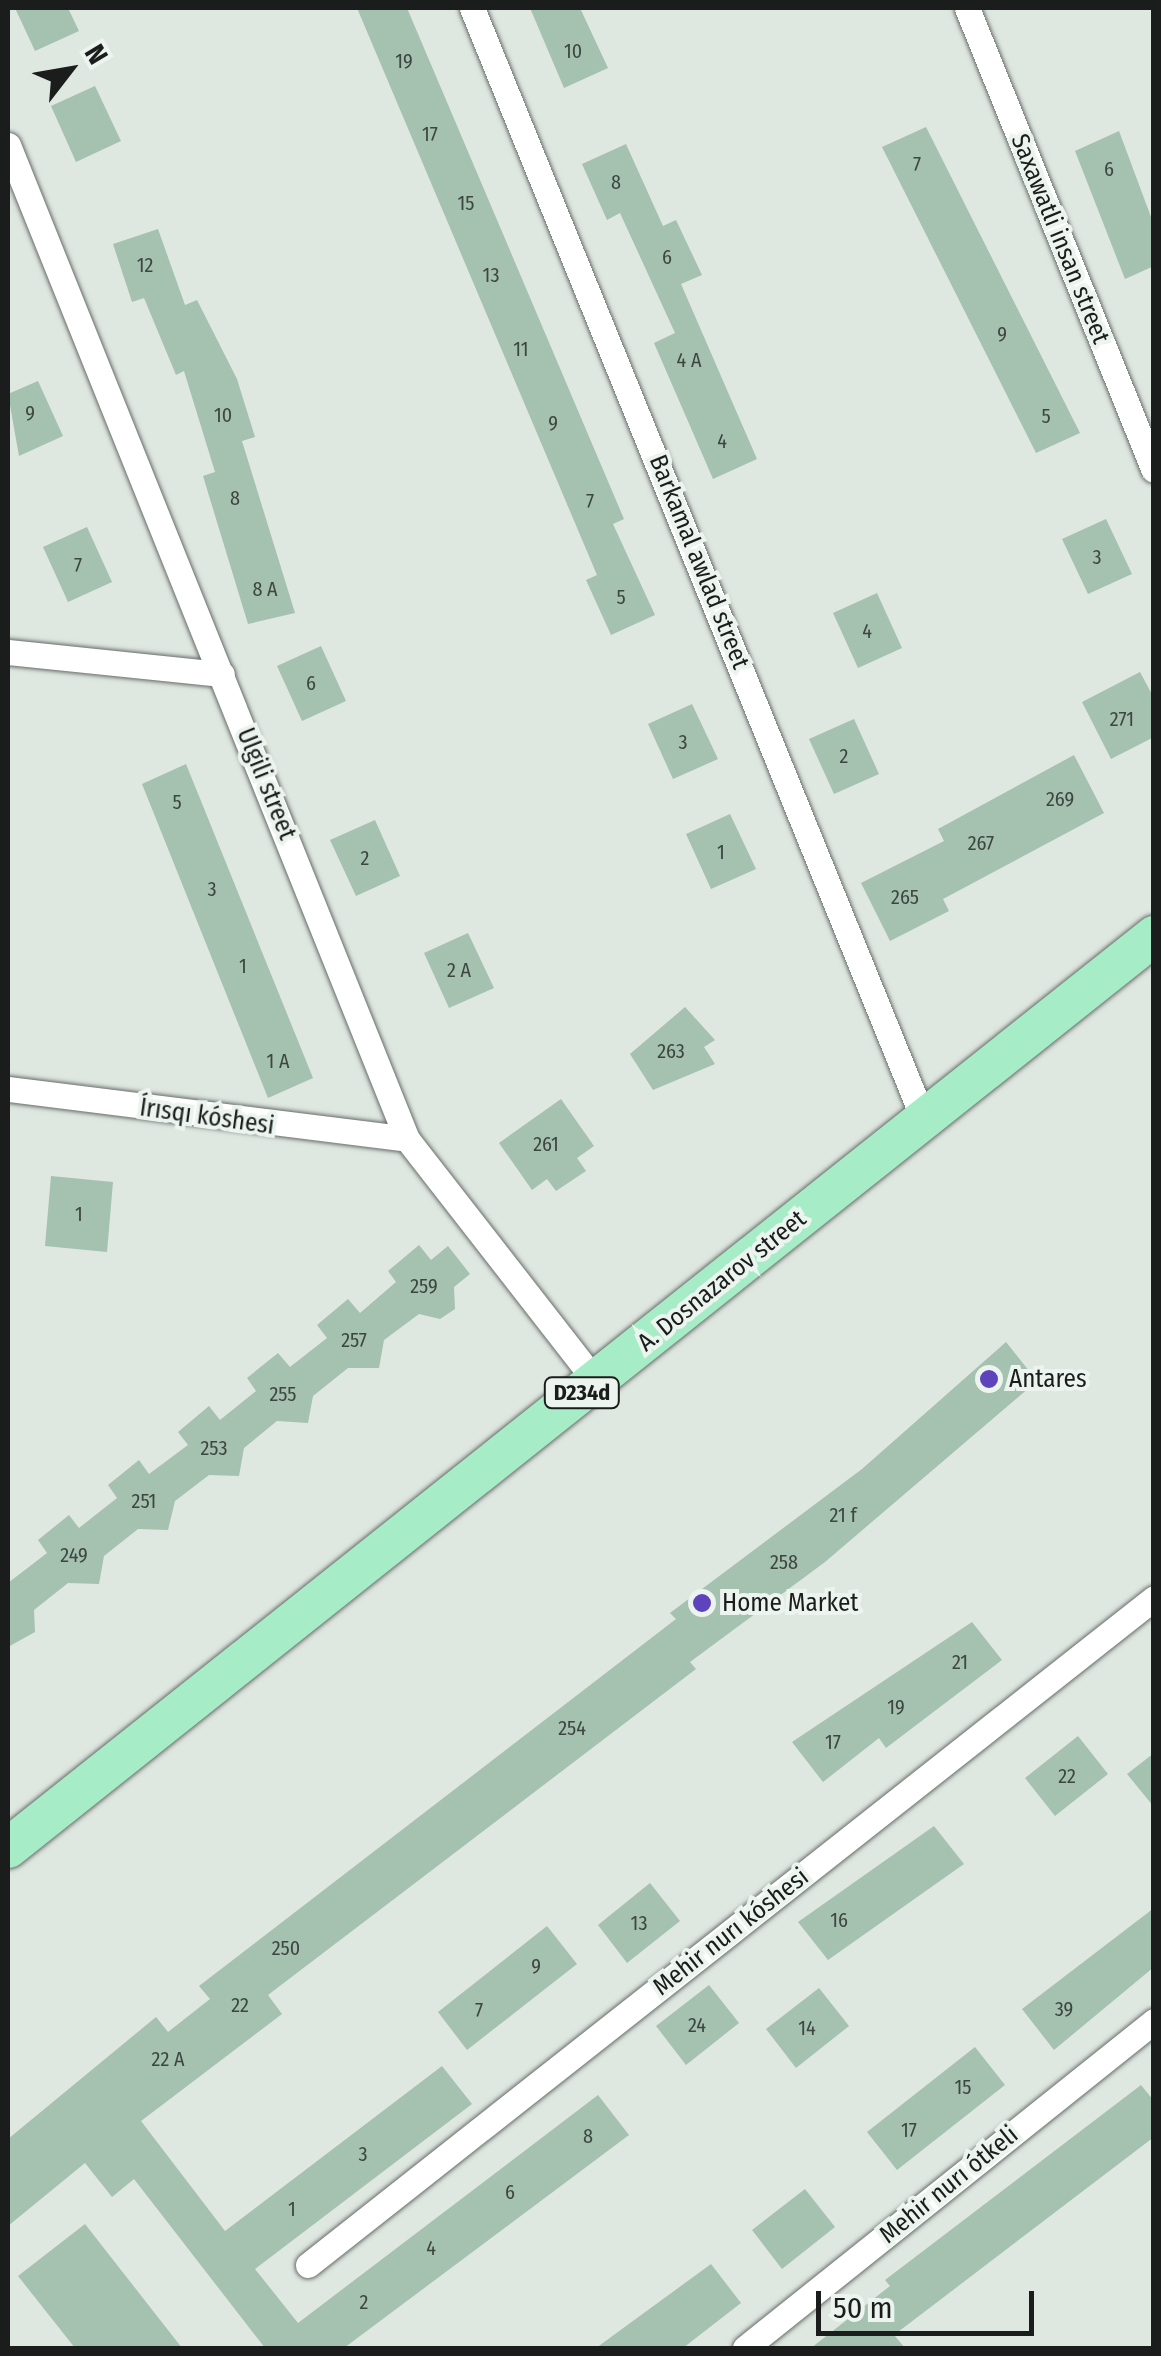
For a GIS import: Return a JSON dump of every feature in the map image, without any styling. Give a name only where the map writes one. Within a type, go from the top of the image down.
[{"type":"main road","name":"A. Dosnazarov street","points":[[8,1848],[1154,936]]},
{"type":"street","name":"Barkamal awlad street","points":[[472,8],[923,1118]]},
{"type":"street","name":"Saxawatli insan street","points":[[967,8],[1154,470]]},
{"type":"street","name":"Ulgili street","points":[[8,145],[407,1139],[596,1382]]},
{"type":"street","points":[[8,652],[222,674]]},
{"type":"street","name":"Írısqı kóshesi","points":[[8,1089],[407,1139]]},
{"type":"street","name":"Mehir nurı kóshesi","points":[[308,2265],[1154,1598]]},
{"type":"street","name":"Mehir nurı ótkeli","points":[[745,2348],[1154,2021]]},
{"type":"building","points":[[15,8],[68,8],[79,31],[35,51]]},
{"type":"building","points":[[357,8],[407,8],[624,519],[613,524],[655,615],[611,635],[586,580],[597,575]]},
{"type":"building","points":[[530,8],[580,8],[608,68],[564,88]]},
{"type":"building","points":[[95,86],[121,141],[76,162],[51,106]]},
{"type":"building","points":[[926,127],[1080,433],[1036,453],[882,147]]},
{"type":"building","points":[[1119,131],[1154,225],[1154,266],[1125,279],[1075,151]]},
{"type":"building","points":[[626,144],[663,226],[676,220],[702,275],[681,284],[757,459],[713,479],[654,343],[675,333],[620,213],[607,220],[582,164]]},
{"type":"building","points":[[158,229],[185,305],[197,300],[237,379],[255,437],[242,441],[295,613],[248,624],[203,476],[215,472],[184,371],[176,375],[144,298],[132,302],[113,244]]},
{"type":"building","points":[[38,381],[63,436],[19,456],[8,394]]},
{"type":"building","points":[[1106,519],[1132,574],[1088,594],[1062,539]]},
{"type":"building","points":[[87,527],[112,582],[68,602],[43,547]]},
{"type":"building","points":[[877,593],[902,648],[858,668],[833,613]]},
{"type":"building","points":[[321,646],[346,701],[302,721],[277,666]]},
{"type":"building","points":[[1140,672],[1154,698],[1154,737],[1111,759],[1082,702]]},
{"type":"building","points":[[692,704],[718,759],[673,779],[648,724]]},
{"type":"building","points":[[854,719],[879,774],[834,794],[809,739]]},
{"type":"building","points":[[1074,755],[1104,813],[943,899],[949,911],[890,941],[861,883],[944,841],[938,829]]},
{"type":"building","points":[[186,764],[313,1078],[268,1098],[142,784]]},
{"type":"building","points":[[730,814],[756,869],[711,889],[686,834]]},
{"type":"building","points":[[375,820],[400,876],[356,896],[330,840]]},
{"type":"building","points":[[468,933],[494,988],[449,1008],[424,953]]},
{"type":"building","points":[[685,1007],[715,1040],[704,1047],[715,1064],[653,1090],[630,1054]]},
{"type":"building","points":[[561,1099],[594,1146],[577,1158],[586,1171],[556,1191],[547,1179],[532,1190],[499,1143]]},
{"type":"building","points":[[51,1176],[113,1182],[107,1252],[45,1246]]},
{"type":"building","points":[[419,1245],[431,1260],[448,1246],[470,1274],[454,1287],[455,1309],[440,1319],[419,1314],[384,1340],[379,1368],[348,1368],[313,1396],[308,1423],[277,1421],[244,1448],[239,1476],[209,1475],[175,1501],[168,1530],[138,1529],[104,1556],[99,1584],[68,1583],[34,1610],[35,1632],[8,1647],[8,1583],[47,1553],[38,1540],[69,1515],[79,1528],[117,1498],[108,1485],[139,1460],[149,1474],[188,1445],[178,1432],[209,1406],[220,1420],[256,1391],[247,1378],[278,1353],[290,1367],[327,1338],[317,1325],[348,1299],[360,1313],[396,1282],[388,1271]]},
{"type":"building","points":[[1006,1342],[1037,1381],[825,1562],[690,1662],[696,1669],[268,1995],[282,2014],[141,2121],[225,2231],[442,2066],[472,2104],[255,2269],[298,2323],[598,2095],[629,2135],[344,2348],[265,2348],[134,2179],[112,2197],[85,2163],[8,2226],[8,2139],[156,2017],[168,2032],[210,1999],[199,1986],[676,1619],[670,1613],[862,1469]]},
{"type":"building","points":[[972,1622],[1002,1660],[886,1748],[879,1738],[823,1782],[792,1742]]},
{"type":"building","points":[[1078,1736],[1108,1774],[1055,1816],[1025,1778]]},
{"type":"building","points":[[1154,1753],[1154,1807],[1127,1774]]},
{"type":"building","points":[[934,1826],[964,1864],[828,1960],[798,1922]]},
{"type":"building","points":[[650,1883],[680,1921],[627,1963],[598,1925]]},
{"type":"building","points":[[1154,1908],[1154,1967],[1054,2050],[1022,2009]]},
{"type":"building","points":[[547,1926],[577,1964],[467,2050],[438,2012]]},
{"type":"building","points":[[709,1985],[739,2023],[686,2065],[656,2026]]},
{"type":"building","points":[[819,1988],[849,2026],[796,2068],[766,2029]]},
{"type":"building","points":[[975,2047],[1005,2085],[897,2170],[867,2132]]},
{"type":"building","points":[[1141,2085],[1154,2101],[1154,2137],[894,2335],[905,2348],[811,2348],[890,2286],[885,2280]]},
{"type":"building","points":[[805,2189],[835,2227],[782,2269],[752,2230]]},
{"type":"building","points":[[85,2224],[182,2348],[75,2348],[18,2276]]},
{"type":"building","points":[[711,2264],[741,2303],[683,2348],[596,2348]]},
{"type":"place","name":"Antares","points":[[989,1379]]},
{"type":"place","name":"Home Market","points":[[702,1603]]}]
